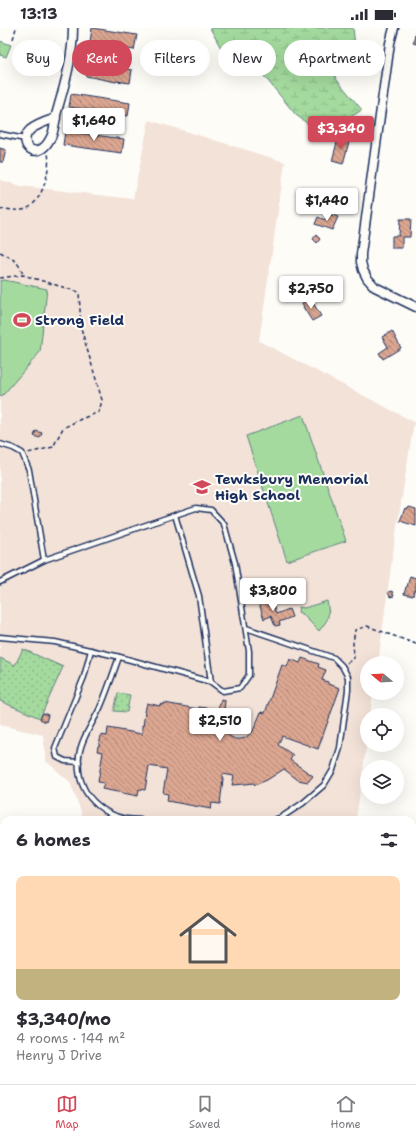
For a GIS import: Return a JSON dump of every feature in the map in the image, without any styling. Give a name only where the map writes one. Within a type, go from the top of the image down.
[{"type":"street","points":[[56,115],[69,65],[73,28]]},
{"type":"street","points":[[394,28],[390,43],[361,254],[363,270],[367,278],[375,286],[416,307]]},
{"type":"street","points":[[56,118],[50,140],[47,144],[42,149],[34,152],[26,143],[25,139],[29,131],[56,118]]},
{"type":"lane","points":[[0,134],[25,139]]},
{"type":"lane","points":[[0,444],[13,448],[22,453],[29,470],[44,560]]},
{"type":"lane","points":[[0,582],[44,560],[175,515],[196,508],[211,510],[224,524],[235,563],[249,651],[249,675],[240,688],[223,691],[211,682],[91,650],[55,642],[0,637]]},
{"type":"lane","points":[[175,515],[199,596],[211,682]]},
{"type":"lane","points":[[246,628],[334,658],[342,666],[348,677],[348,690],[340,748],[333,770],[324,785],[303,803],[284,816]]},
{"type":"lane","points":[[79,762],[64,761],[57,757],[55,748],[84,677],[91,650]]},
{"type":"lane","points":[[117,816],[106,812],[93,802],[83,787],[79,772],[79,755],[83,741],[111,681],[119,657]]},
{"type":"path","points":[[13,39],[16,28]]},
{"type":"path","points":[[0,210],[22,210],[32,205],[38,198],[48,169],[49,159],[47,144]]},
{"type":"path","points":[[0,252],[13,259],[20,266],[23,275]]},
{"type":"path","points":[[0,278],[23,275],[79,292],[81,328],[102,400],[99,412],[63,428],[53,447],[22,453]]},
{"type":"path","points":[[342,666],[354,658],[353,642],[355,630],[367,626],[416,644]]},
{"type":"shaded area","name":"Tewksbury Memorial High School","points":[[149,120],[285,162],[259,341],[414,422],[393,552],[379,656],[360,656],[360,700],[372,700],[371,708],[360,708],[360,752],[365,752],[364,760],[360,760],[360,791],[357,816],[83,816],[70,782],[46,761],[43,735],[0,725],[0,180],[21,186],[133,199]]},
{"type":"green space","points":[[210,28],[353,28],[354,40],[284,40],[284,76],[335,76],[337,80],[362,110],[349,118],[312,127],[296,115],[264,76],[276,76],[276,40],[218,40],[218,43]]},
{"type":"green space","points":[[0,41],[11,45],[6,57],[0,55]]},
{"type":"green space","name":"Strong Field","points":[[4,280],[47,289],[40,352],[3,395],[0,396],[0,281]]},
{"type":"green space","points":[[303,415],[346,541],[287,561],[246,436]]},
{"type":"green space","points":[[327,601],[328,618],[319,631],[302,614],[298,612],[299,607],[304,608]]},
{"type":"green space","points":[[23,649],[63,667],[40,718],[0,701],[0,658],[15,665]]},
{"type":"green space","points":[[118,693],[130,695],[127,712],[114,711]]},
{"type":"building","points":[[92,28],[137,35],[134,50],[132,50],[132,40],[90,40]]},
{"type":"building","points":[[416,29],[416,44],[413,43]]},
{"type":"building","points":[[86,76],[131,76],[130,83],[116,82]]},
{"type":"building","points":[[71,94],[130,103],[128,116],[69,107]]},
{"type":"building","points":[[65,131],[124,139],[122,153],[63,145]]},
{"type":"building","points":[[339,135],[350,138],[343,164],[332,161]]},
{"type":"building","points":[[0,148],[6,150],[3,162],[0,162]]},
{"type":"building","points":[[327,213],[338,217],[332,230],[315,224],[318,217],[325,220]]},
{"type":"building","points":[[400,219],[411,219],[410,237],[402,237],[402,248],[392,248],[392,236],[399,236]]},
{"type":"building","points":[[316,235],[320,239],[317,243],[313,239]]},
{"type":"building","points":[[310,298],[321,316],[312,321],[302,303]]},
{"type":"building","points":[[392,331],[401,348],[383,359],[379,353],[388,347],[382,337]]},
{"type":"building","points":[[36,431],[42,433],[40,438],[34,436]]},
{"type":"building","points":[[409,507],[416,509],[416,526],[400,521],[405,508],[408,509]]},
{"type":"building","points":[[410,576],[416,578],[416,590],[414,590],[413,596],[404,594]]},
{"type":"building","points":[[392,591],[394,596],[390,597],[388,592]]},
{"type":"building","points":[[264,594],[268,606],[273,605],[276,614],[289,609],[292,617],[279,622],[280,625],[275,626],[271,616],[264,619],[257,597]]},
{"type":"building","points":[[302,658],[319,664],[318,667],[326,670],[322,680],[328,682],[328,684],[340,688],[318,749],[282,736],[278,745],[293,755],[290,760],[313,776],[308,782],[298,780],[284,769],[267,780],[255,785],[254,783],[232,785],[234,776],[223,774],[220,804],[212,803],[211,809],[167,801],[168,794],[163,793],[167,769],[149,766],[145,790],[139,789],[138,796],[102,789],[104,783],[98,782],[103,752],[97,751],[101,735],[107,736],[108,728],[142,734],[144,712],[147,703],[160,706],[160,704],[164,705],[164,703],[198,709],[199,707],[215,709],[214,712],[217,713],[221,699],[225,700],[223,724],[225,732],[235,739],[245,738],[253,731],[261,712],[265,713],[282,665],[287,667],[290,659],[300,663]]},
{"type":"building","points":[[43,713],[48,715],[46,722],[40,719]]},
{"type":"place","name":"Strong Field","points":[[22,320]]},
{"type":"place","name":"Tewksbury Memorial High School","points":[[202,487]]}]
